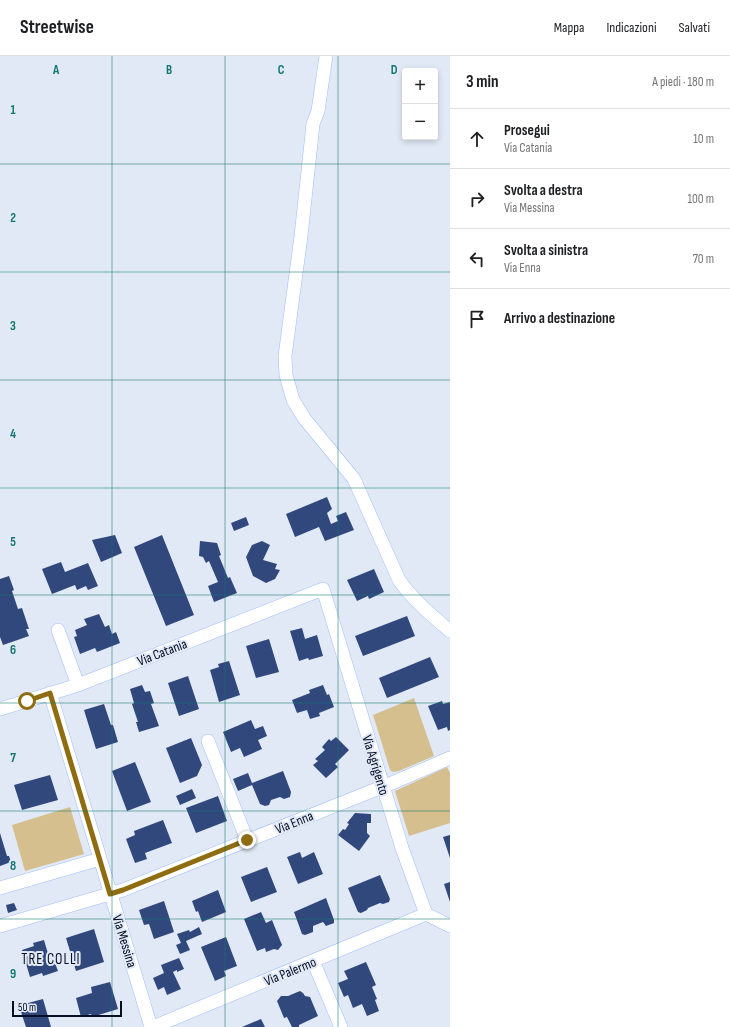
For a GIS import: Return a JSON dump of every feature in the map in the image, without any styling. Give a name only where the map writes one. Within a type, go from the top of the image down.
[{"type":"street","points":[[326,56],[318,111],[314,124],[285,356],[286,375],[293,400],[304,418],[354,479],[399,580],[409,594],[422,607],[450,631]]},
{"type":"street","name":"Via Catania","points":[[0,709],[78,685],[322,589]]},
{"type":"street","name":"Via Agrigento","points":[[322,589],[402,848],[426,914]]},
{"type":"street","points":[[58,630],[78,685]]},
{"type":"street","name":"Via Messina","points":[[50,693],[110,894],[152,1027]]},
{"type":"street","points":[[208,741],[247,840]]},
{"type":"street","name":"Via Enna","points":[[0,926],[130,888],[247,840],[383,787],[450,758]]},
{"type":"street","points":[[0,888],[100,859]]},
{"type":"street","points":[[426,914],[450,926]]},
{"type":"street","name":"Via Palermo","points":[[152,1027],[426,914]]},
{"type":"street","points":[[314,961],[342,1027]]},
{"type":"shaded area","points":[[414,698],[434,756],[399,771],[393,772],[390,770],[373,715]]},
{"type":"shaded area","points":[[447,767],[450,773],[450,823],[409,836],[395,791]]},
{"type":"shaded area","points":[[70,807],[84,854],[25,871],[12,825]]},
{"type":"building","points":[[327,497],[332,509],[327,513],[331,524],[338,521],[336,516],[346,512],[354,530],[325,541],[319,527],[295,537],[286,514]]},
{"type":"building","points":[[246,517],[249,525],[234,531],[231,523]]},
{"type":"building","points":[[115,535],[122,553],[101,562],[92,540]]},
{"type":"building","points":[[162,535],[194,615],[166,626],[134,547]]},
{"type":"building","points":[[200,541],[217,543],[221,555],[219,556],[228,578],[230,577],[237,593],[214,602],[208,586],[218,582],[209,561],[206,563],[203,557],[199,556]]},
{"type":"building","points":[[262,541],[270,545],[263,560],[277,564],[275,569],[280,570],[275,579],[266,583],[253,576],[246,557],[252,545]]},
{"type":"building","points":[[61,562],[65,572],[88,563],[98,586],[88,590],[86,586],[77,590],[75,585],[52,594],[42,569]]},
{"type":"building","points":[[374,569],[384,592],[369,599],[368,596],[357,601],[347,580]]},
{"type":"building","points":[[9,576],[18,609],[22,608],[29,629],[26,629],[29,636],[3,645],[0,637],[0,579]]},
{"type":"building","points":[[99,614],[105,627],[109,625],[112,634],[116,632],[120,643],[97,652],[95,648],[80,654],[74,637],[77,636],[75,630],[87,625],[84,619]]},
{"type":"building","points":[[407,616],[415,636],[363,656],[355,636]]},
{"type":"building","points":[[302,628],[305,639],[317,635],[323,656],[299,661],[290,631]]},
{"type":"building","points":[[269,639],[279,672],[256,678],[246,646]]},
{"type":"building","points":[[430,657],[439,677],[387,698],[379,678]]},
{"type":"building","points":[[229,661],[240,695],[219,702],[210,670],[219,667],[218,664]]},
{"type":"building","points":[[188,676],[199,709],[179,716],[168,683]]},
{"type":"building","points":[[142,685],[145,692],[150,691],[154,703],[151,704],[159,726],[139,732],[130,689]]},
{"type":"building","points":[[323,685],[327,695],[329,694],[334,707],[319,713],[320,716],[310,719],[307,710],[297,713],[292,700],[310,693],[309,690]]},
{"type":"building","points":[[442,701],[443,704],[450,702],[450,730],[448,731],[447,727],[438,730],[428,706]]},
{"type":"building","points":[[104,704],[118,742],[96,749],[84,710]]},
{"type":"building","points":[[251,720],[255,729],[263,726],[267,736],[258,740],[262,749],[244,757],[240,748],[231,752],[223,732]]},
{"type":"building","points":[[336,737],[349,750],[335,764],[338,767],[326,778],[313,765],[318,761],[315,759],[325,750],[322,747],[329,739],[331,741]]},
{"type":"building","points":[[191,738],[202,765],[197,776],[180,783],[166,748]]},
{"type":"building","points":[[135,762],[151,802],[127,811],[112,771]]},
{"type":"building","points":[[283,771],[291,792],[290,797],[284,799],[280,797],[271,800],[269,805],[265,806],[260,804],[252,785],[238,791],[233,779],[248,773],[252,783]]},
{"type":"building","points":[[50,775],[58,800],[22,810],[14,785]]},
{"type":"building","points":[[192,789],[196,798],[180,805],[176,796]]},
{"type":"building","points":[[218,796],[227,821],[196,833],[186,808]]},
{"type":"building","points":[[355,813],[371,814],[371,823],[367,823],[367,833],[370,836],[359,851],[338,835],[343,829],[345,830],[349,824],[347,823]]},
{"type":"building","points":[[163,820],[172,843],[145,853],[147,859],[135,863],[126,839],[135,835],[134,831]]},
{"type":"building","points":[[0,833],[7,856],[9,856],[11,862],[0,866]]},
{"type":"building","points":[[450,835],[450,858],[443,837]]},
{"type":"building","points":[[300,852],[302,858],[314,852],[323,874],[298,884],[287,857]]},
{"type":"building","points":[[267,867],[277,892],[251,902],[241,877]]},
{"type":"building","points":[[380,875],[390,899],[389,902],[383,904],[380,903],[361,913],[358,912],[348,888]]},
{"type":"building","points":[[450,882],[450,902],[444,884]]},
{"type":"building","points":[[218,890],[226,912],[202,922],[192,901]]},
{"type":"building","points":[[326,898],[334,923],[326,926],[323,922],[313,926],[313,932],[305,935],[302,934],[294,912]]},
{"type":"building","points":[[164,901],[174,932],[154,939],[149,924],[144,925],[139,910]]},
{"type":"building","points":[[14,903],[17,910],[8,913],[6,905]]},
{"type":"building","points":[[261,912],[266,923],[272,920],[282,945],[278,950],[274,949],[266,952],[265,948],[257,951],[244,919]]},
{"type":"building","points":[[199,927],[202,934],[186,941],[190,950],[180,954],[176,945],[181,943],[177,934],[189,930],[190,932]]},
{"type":"building","points":[[94,929],[104,962],[76,971],[66,938]]},
{"type":"building","points":[[226,937],[237,966],[224,971],[226,976],[215,981],[201,947]]},
{"type":"building","points":[[44,940],[51,964],[55,963],[58,971],[43,976],[42,973],[30,977],[22,950],[34,946],[33,943]]},
{"type":"building","points":[[179,958],[184,969],[173,972],[181,989],[167,995],[164,987],[158,990],[153,978],[164,973],[161,965]]},
{"type":"building","points":[[366,962],[376,985],[372,987],[377,999],[375,1000],[379,1011],[367,1016],[362,1004],[353,1008],[348,995],[344,997],[338,983],[348,979],[344,971]]},
{"type":"building","points":[[110,982],[118,1009],[92,1017],[91,1014],[81,1017],[76,998],[92,993],[91,987]]},
{"type":"building","points":[[300,991],[305,996],[310,997],[318,1016],[299,1025],[299,1027],[292,1027],[287,1017],[284,1018],[277,1001],[281,996],[288,996]]},
{"type":"building","points":[[43,999],[51,1027],[26,1027],[21,1012],[30,1010],[28,1003]]},
{"type":"building","points":[[261,1019],[265,1027],[242,1027]]},
{"type":"district","name":"TRE COLLI","points":[[51,959]]},
{"type":"route","points":[[27,701],[50,693],[110,894],[247,840]]}]
